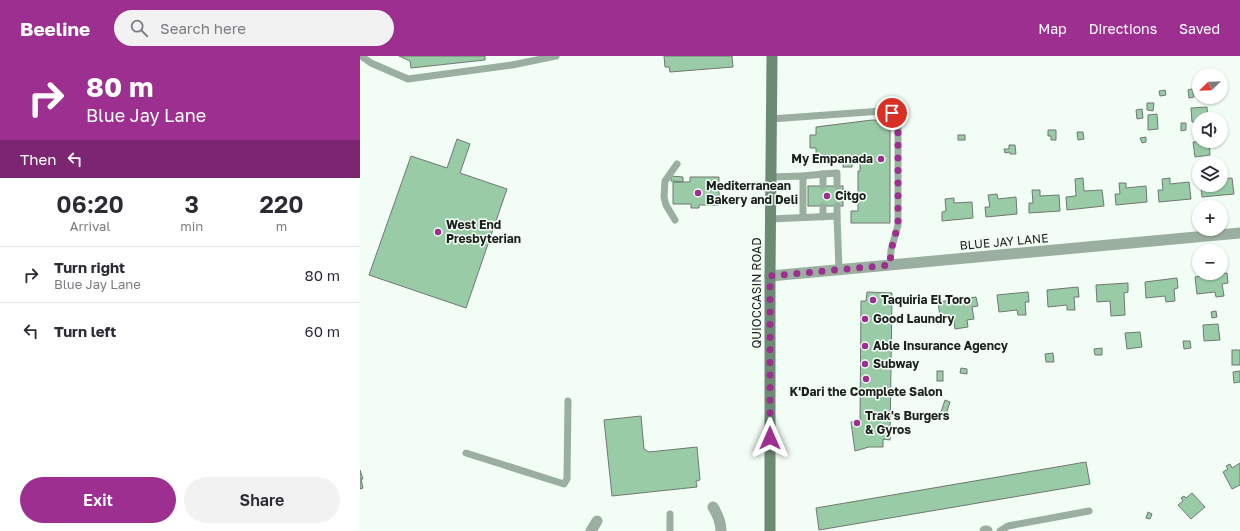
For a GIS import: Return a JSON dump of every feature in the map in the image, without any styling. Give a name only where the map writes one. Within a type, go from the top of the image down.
[{"type":"main road","name":"QUIOCCASIN ROAD","points":[[770,531],[772,56]]},
{"type":"street","name":"BLUE JAY LANE","points":[[770,276],[1240,233]]},
{"type":"street","points":[[712,507],[718,516],[722,531]]},
{"type":"street","points":[[591,531],[597,521]]},
{"type":"lane","points":[[361,56],[371,63],[408,79],[512,65],[556,56]]},
{"type":"lane","points":[[771,119],[882,111],[892,113],[898,123],[898,225],[891,250],[890,265]]},
{"type":"lane","points":[[675,220],[666,205],[664,197],[665,182],[677,164]]},
{"type":"lane","points":[[771,177],[837,173],[837,186]]},
{"type":"lane","points":[[822,174],[823,186]]},
{"type":"lane","points":[[803,176],[804,217]]},
{"type":"lane","points":[[823,206],[823,217]]},
{"type":"lane","points":[[837,206],[839,270]]},
{"type":"lane","points":[[771,219],[837,216]]},
{"type":"lane","points":[[466,453],[564,484],[567,479],[568,401]]},
{"type":"lane","points":[[1000,531],[1008,526],[1089,512]]},
{"type":"lane","points":[[670,514],[670,531]]},
{"type":"building","points":[[399,56],[485,56],[485,60],[411,68],[410,61]]},
{"type":"building","points":[[664,56],[732,56],[733,67],[670,72],[669,67],[665,67]]},
{"type":"building","points":[[1192,89],[1192,97],[1189,98],[1188,90]]},
{"type":"building","points":[[1165,90],[1166,95],[1160,96],[1159,91]]},
{"type":"building","points":[[1147,103],[1154,103],[1153,111],[1147,110]]},
{"type":"building","points":[[1207,107],[1207,112],[1192,112],[1192,122],[1191,108]]},
{"type":"building","points":[[1142,109],[1143,118],[1137,119],[1136,110]]},
{"type":"building","points":[[1157,114],[1158,129],[1148,130],[1148,115]]},
{"type":"building","points":[[872,120],[890,121],[890,223],[851,223],[851,211],[858,211],[858,171],[860,171],[860,156],[816,155],[816,148],[810,148],[810,135],[816,135],[816,127]]},
{"type":"building","points":[[1181,123],[1186,123],[1186,130],[1181,131]]},
{"type":"building","points":[[1048,130],[1056,130],[1056,140],[1051,140],[1051,136],[1048,136]]},
{"type":"building","points":[[1077,132],[1083,132],[1084,139],[1078,140]]},
{"type":"building","points":[[958,135],[965,135],[965,140],[958,140]]},
{"type":"building","points":[[1146,137],[1146,142],[1142,143],[1140,138]]},
{"type":"building","name":"West End Presbyterian","points":[[457,139],[470,144],[460,173],[507,189],[466,308],[369,275],[411,156],[447,168]]},
{"type":"building","points":[[1009,145],[1015,145],[1016,154],[1010,154],[1010,152],[1005,153],[1004,149],[1009,149]]},
{"type":"building","points":[[1194,148],[1210,148],[1210,155],[1195,156]]},
{"type":"building","points":[[843,159],[852,159],[852,167],[843,167]]},
{"type":"building","points":[[671,176],[683,177],[683,182],[671,181]]},
{"type":"building","points":[[690,177],[719,177],[719,205],[699,205],[699,208],[691,208],[691,204],[673,204],[673,182],[690,182]]},
{"type":"building","points":[[1083,178],[1084,191],[1102,190],[1104,206],[1067,210],[1066,197],[1076,196],[1075,179]]},
{"type":"building","points":[[1170,178],[1170,184],[1189,182],[1191,199],[1159,202],[1158,190],[1163,190],[1162,179]]},
{"type":"building","points":[[1228,178],[1232,178],[1234,194],[1202,197],[1202,192],[1228,192]]},
{"type":"building","points":[[1119,183],[1126,183],[1126,188],[1146,186],[1147,202],[1116,205],[1115,194],[1120,194]]},
{"type":"building","points":[[808,186],[843,186],[843,206],[808,206]]},
{"type":"building","points":[[1032,190],[1040,190],[1040,196],[1059,195],[1060,211],[1029,213],[1029,203],[1033,203]]},
{"type":"building","points":[[997,194],[998,199],[1016,197],[1017,214],[986,217],[985,207],[990,207],[988,195]]},
{"type":"building","points":[[954,198],[954,203],[972,202],[973,218],[942,221],[942,212],[946,211],[945,199]]},
{"type":"building","points":[[1177,278],[1178,288],[1174,289],[1175,301],[1166,302],[1165,296],[1146,298],[1145,282]]},
{"type":"building","points":[[1195,280],[1228,280],[1228,283],[1222,284],[1224,296],[1216,297],[1215,292],[1197,294]]},
{"type":"building","points":[[1128,283],[1128,292],[1124,293],[1125,315],[1111,316],[1110,301],[1097,302],[1096,285]]},
{"type":"building","points":[[1078,287],[1079,297],[1074,297],[1075,310],[1067,310],[1067,305],[1048,307],[1047,290]]},
{"type":"building","points":[[867,292],[892,293],[890,440],[883,439],[883,447],[869,447],[855,451],[851,422],[860,420],[861,301],[866,301]]},
{"type":"building","points":[[1028,292],[1029,302],[1025,302],[1026,315],[1018,315],[1017,310],[999,312],[997,295]]},
{"type":"building","points":[[976,297],[978,306],[972,307],[974,319],[967,320],[968,327],[955,329],[953,315],[940,317],[938,302]]},
{"type":"building","points":[[1216,311],[1217,317],[1212,318],[1211,312]]},
{"type":"building","points":[[1218,324],[1220,340],[1204,341],[1203,325]]},
{"type":"building","points":[[1140,332],[1142,347],[1127,349],[1125,333]]},
{"type":"building","points":[[1183,341],[1190,341],[1191,348],[1184,349]]},
{"type":"building","points":[[1102,348],[1102,355],[1095,355],[1094,349]]},
{"type":"building","points":[[1232,350],[1240,350],[1240,365],[1232,365]]},
{"type":"building","points":[[1053,353],[1054,362],[1046,362],[1045,354]]},
{"type":"building","points":[[961,368],[967,369],[967,374],[960,373]]},
{"type":"building","points":[[937,371],[943,371],[943,381],[937,381]]},
{"type":"building","points":[[1240,371],[1240,382],[1234,383],[1233,372]]},
{"type":"building","points":[[945,400],[950,402],[946,414],[941,412]]},
{"type":"building","points":[[641,416],[644,449],[649,452],[697,447],[700,480],[696,481],[697,487],[612,496],[604,420]]},
{"type":"building","points":[[1086,462],[1090,484],[819,530],[816,508]]},
{"type":"building","points":[[1240,463],[1240,485],[1232,489],[1223,472],[1228,469],[1226,466],[1230,464],[1232,468]]},
{"type":"building","points":[[360,470],[363,479],[361,479],[363,488],[360,489]]},
{"type":"building","points":[[1192,493],[1205,507],[1191,519],[1178,505],[1183,501],[1181,498],[1184,496],[1186,498]]},
{"type":"building","points":[[1148,512],[1152,514],[1150,519],[1146,518]]},
{"type":"place","name":"My Empanada","points":[[881,159]]},
{"type":"place","name":"Mediterranean Bakery and Deli","points":[[698,193]]},
{"type":"place","name":"Citgo","points":[[827,196]]},
{"type":"place","name":"West End Presbyterian","points":[[438,232]]},
{"type":"place","name":"Taquiria El Toro","points":[[873,300]]},
{"type":"place","name":"Good Laundry","points":[[865,319]]},
{"type":"place","name":"Able Insurance Agency","points":[[865,346]]},
{"type":"place","name":"Subway","points":[[865,364]]},
{"type":"place","name":"K'Dari the Complete Salon","points":[[866,379]]},
{"type":"place","name":"Trak's Burgers & Gyros","points":[[857,423]]},
{"type":"route","points":[[770,438],[770,276],[890,265],[891,250],[898,225],[898,123],[892,113]]}]
